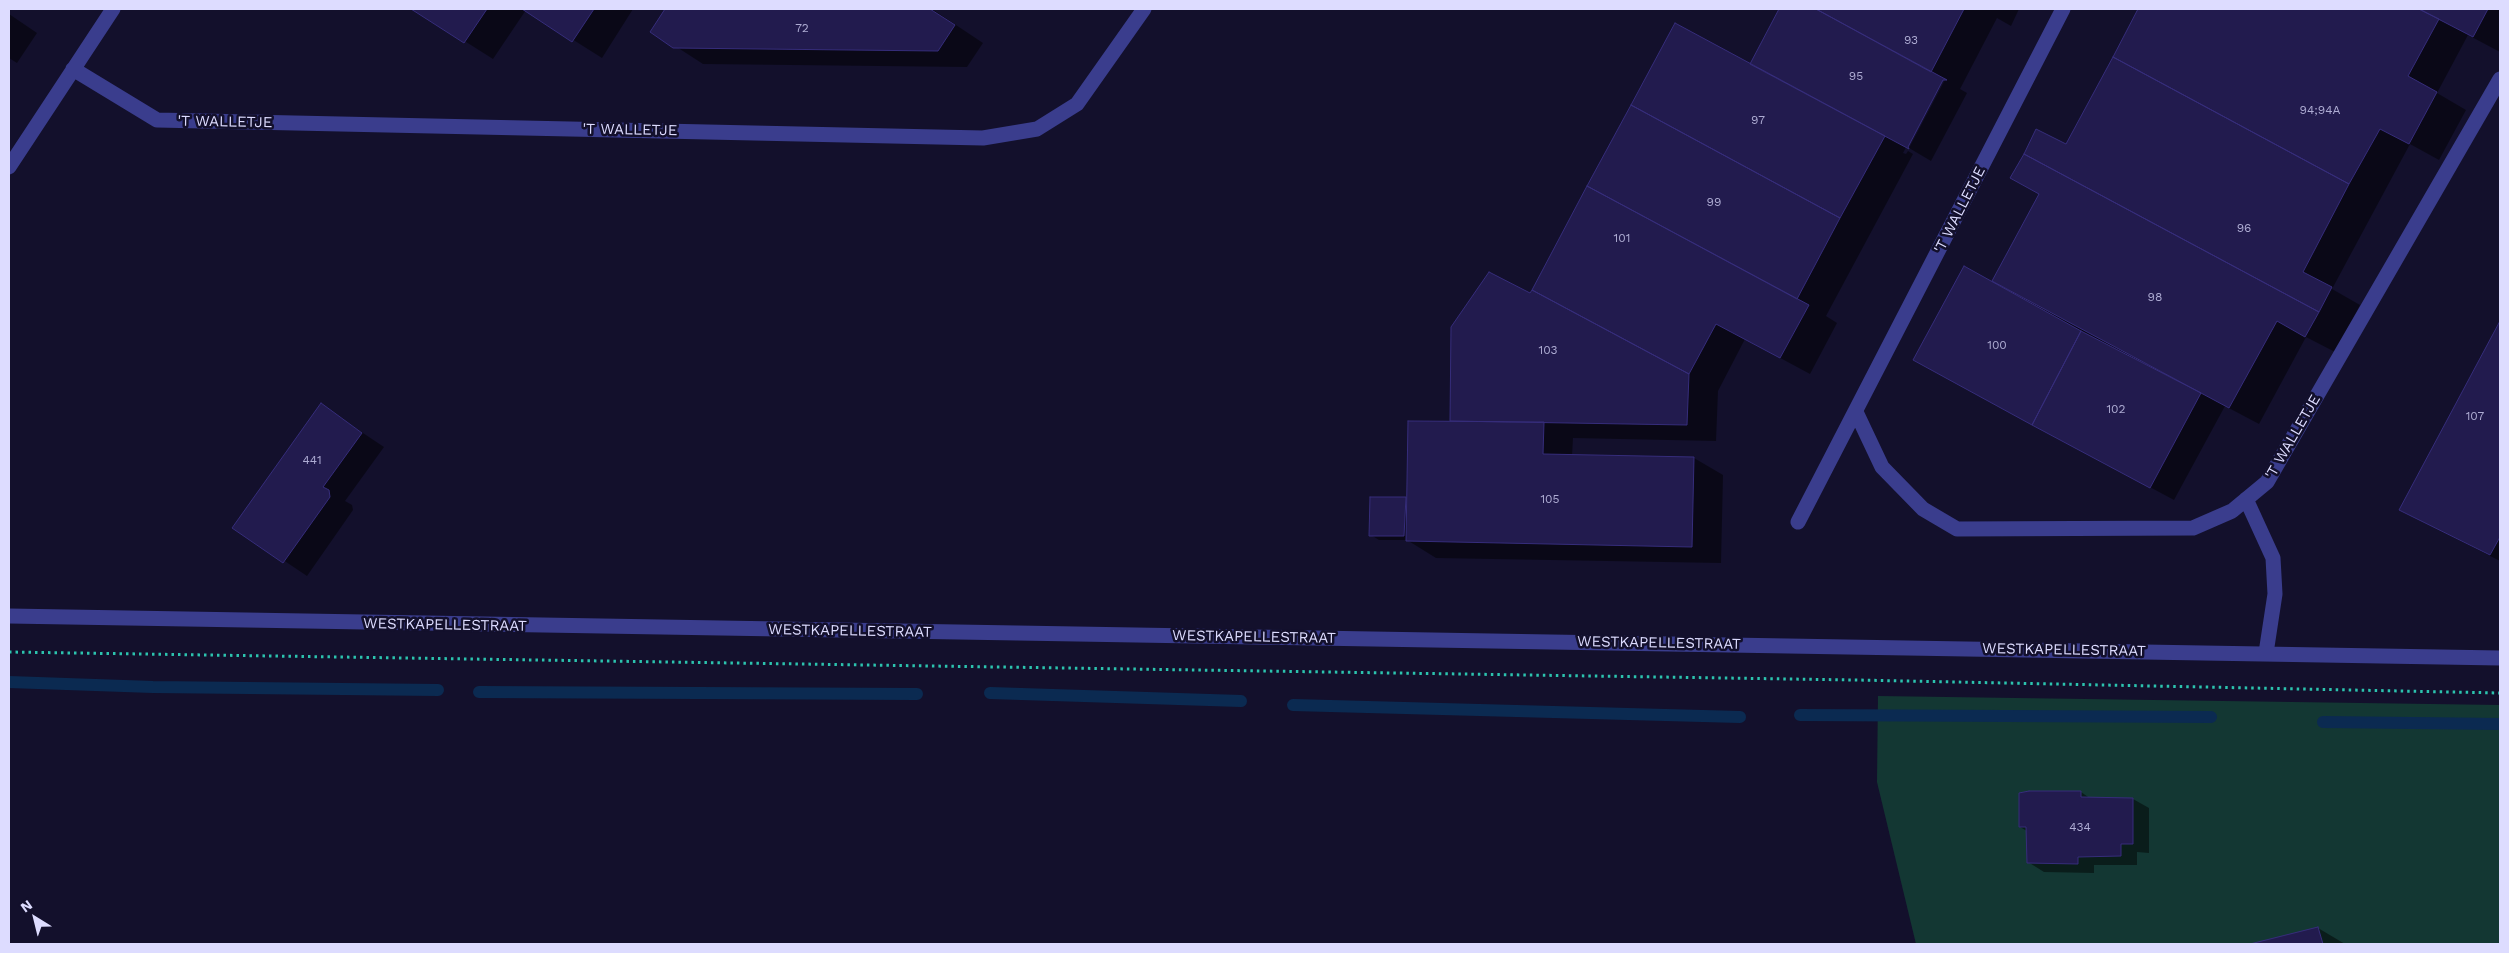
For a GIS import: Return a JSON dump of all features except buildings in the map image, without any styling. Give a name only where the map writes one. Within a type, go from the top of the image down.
[{"type":"street","points":[[9,167],[113,9]]},
{"type":"street","name":"'T WALLETJE","points":[[73,69],[157,120],[983,138],[1037,129],[1077,104],[1144,9]]},
{"type":"street","name":"'T WALLETJE","points":[[1798,522],[2063,9]]},
{"type":"street","name":"'T WALLETJE","points":[[1856,412],[1882,467],[1924,509],[1957,529],[2192,528],[2232,511],[2267,482],[2500,78]]},
{"type":"street","points":[[2246,499],[2273,558],[2275,594],[2266,653]]},
{"type":"street","name":"WESTKAPELLESTRAAT","points":[[9,616],[2500,658]]},
{"type":"path","points":[[9,652],[1856,680],[2500,692]]},
{"type":"green space","points":[[1878,696],[2500,705],[2500,944],[1916,944],[1877,782]]},
{"type":"waterway","points":[[9,682],[153,687],[438,690]]},
{"type":"waterway","points":[[479,692],[917,694]]},
{"type":"waterway","points":[[990,693],[1241,701]]},
{"type":"waterway","points":[[1293,705],[1740,717]]},
{"type":"waterway","points":[[1800,715],[2211,717]]},
{"type":"waterway","points":[[2323,722],[2500,724]]}]
